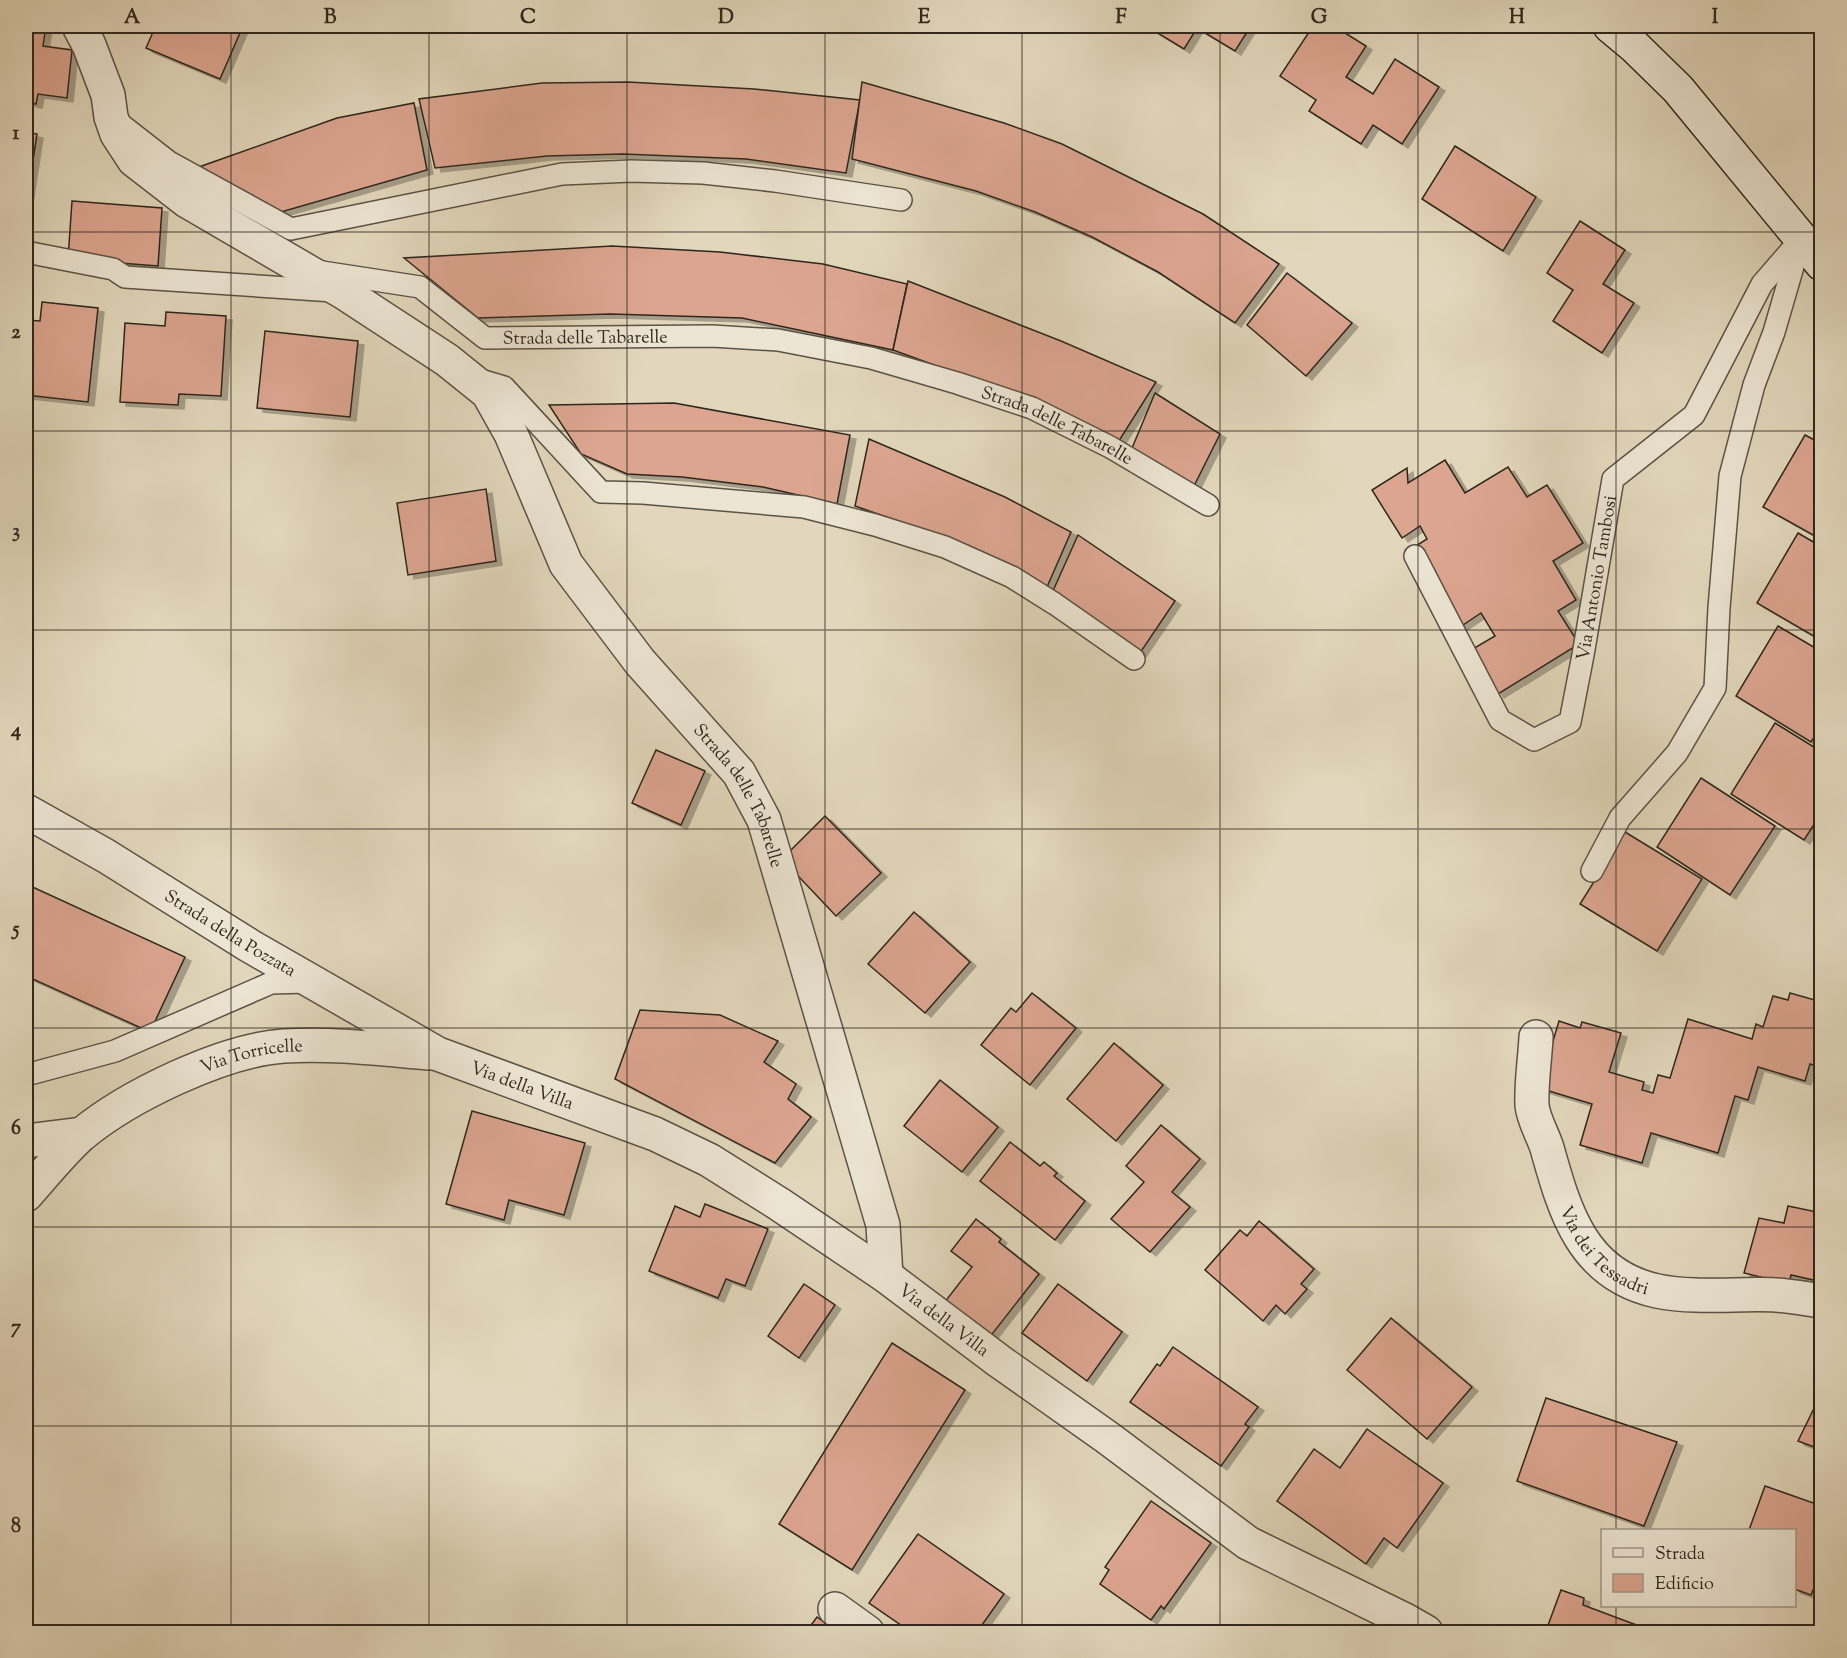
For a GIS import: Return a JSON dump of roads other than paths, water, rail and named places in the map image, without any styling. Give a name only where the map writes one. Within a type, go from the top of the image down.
[{"type":"street","name":"Strada delle Tabarelle","points":[[79,26],[89,45],[108,95],[111,117],[117,134],[134,160],[187,201],[343,292],[447,360],[488,393],[511,434],[566,564],[640,662],[740,773],[764,820],[883,1225],[886,1276]]},
{"type":"street","points":[[1610,26],[1678,89],[1821,264]]},
{"type":"street","name":"Strada della Pozzata","points":[[26,811],[106,856],[250,946],[438,1054]]},
{"type":"street","name":"Via dei Tessadri","points":[[1536,1036],[1532,1107],[1570,1216],[1587,1248],[1608,1270],[1630,1282],[1681,1295],[1778,1295],[1821,1302]]},
{"type":"street","name":"Via Torricelle","points":[[26,1195],[82,1134],[124,1104],[170,1081],[244,1053],[282,1046],[330,1046],[438,1054]]},
{"type":"street","name":"Via della Villa","points":[[438,1054],[655,1134],[709,1160],[771,1198],[886,1276],[1248,1543],[1426,1632]]},
{"type":"street","name":"Via Torricelle","points":[[26,1142],[82,1134]]},
{"type":"street","points":[[835,1609],[867,1632]]},
{"type":"lane","points":[[111,117],[169,162],[291,229],[562,174],[631,171],[703,173],[775,181],[901,200]]},
{"type":"lane","points":[[1592,871],[1620,818],[1677,753],[1715,688],[1730,476],[1754,386],[1774,332],[1801,239]]},
{"type":"lane","name":"Via Antonio Tambosi","points":[[1415,556],[1500,720],[1534,740],[1570,722],[1613,479],[1694,415],[1762,284],[1801,239]]},
{"type":"lane","name":"Strada delle Tabarelle","points":[[26,252],[112,269],[125,277],[343,292]]},
{"type":"lane","name":"Strada delle Tabarelle","points":[[306,270],[420,287],[485,338],[712,336],[778,340],[871,358],[1032,408],[1110,447],[1208,505]]},
{"type":"lane","name":"Strada delle Tabarelle","points":[[465,375],[504,387],[601,492],[643,493],[804,507],[875,525],[945,548],[1012,577],[1134,659]]},
{"type":"lane","points":[[26,1075],[115,1052],[271,983],[314,982]]}]
